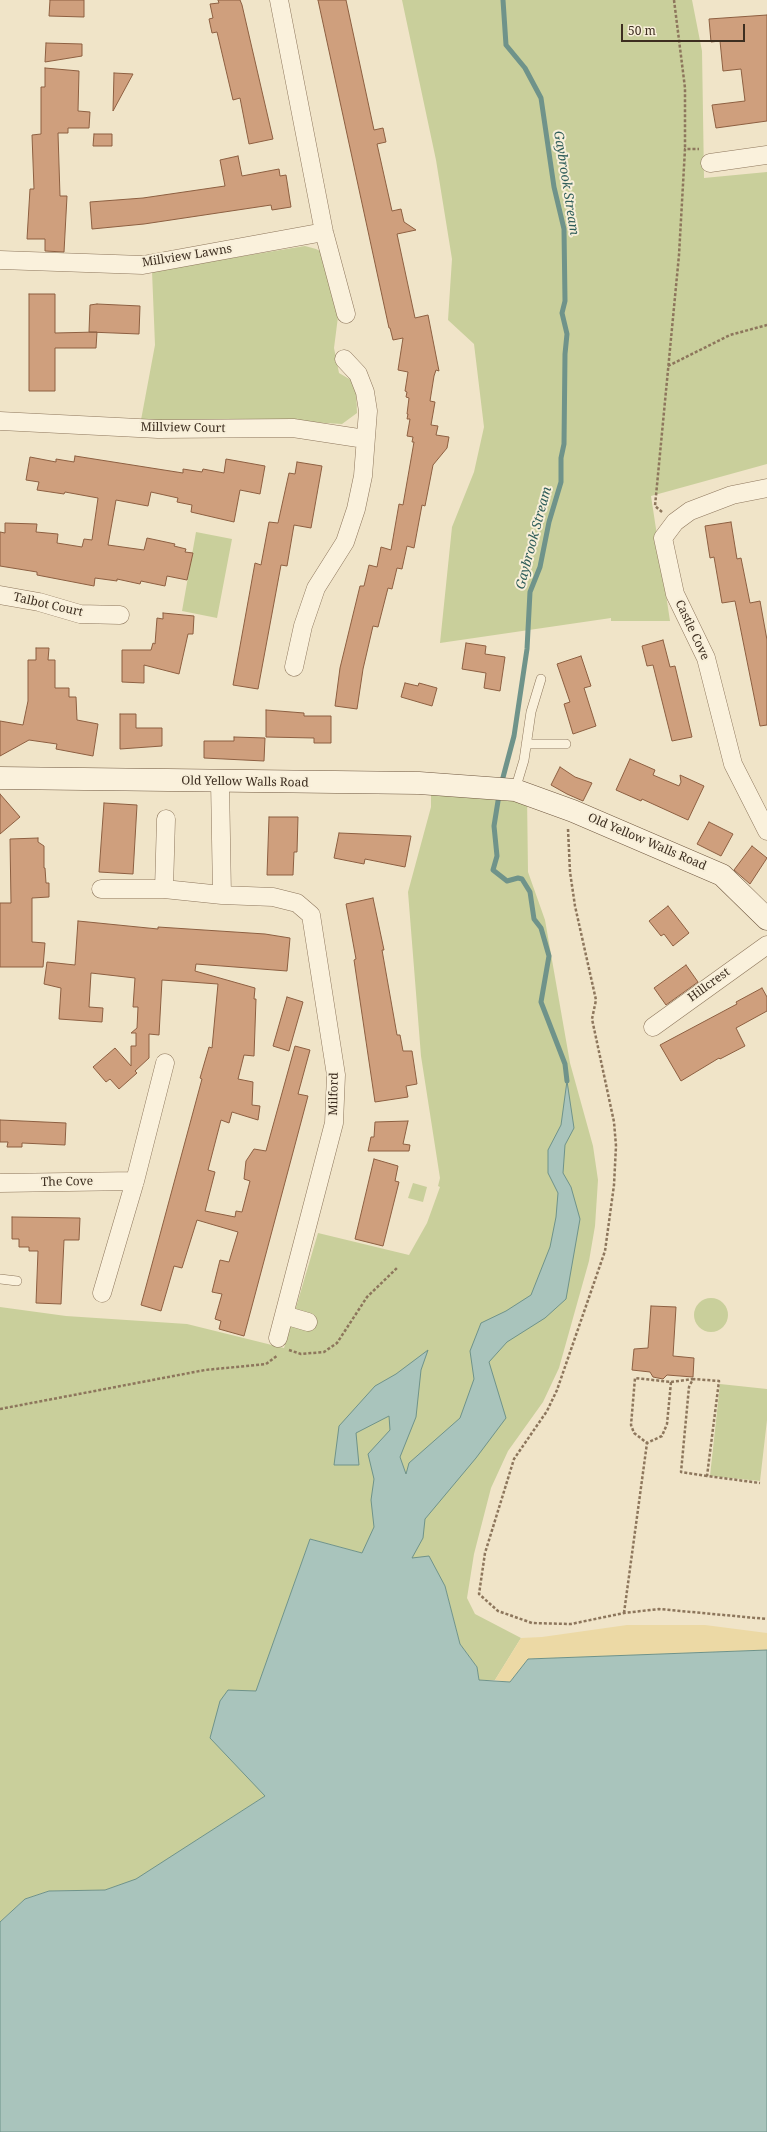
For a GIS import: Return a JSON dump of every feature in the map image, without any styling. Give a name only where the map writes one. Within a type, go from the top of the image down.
[{"type":"street","points":[[279,0],[324,232],[346,314]]},
{"type":"street","points":[[710,163],[767,155]]},
{"type":"street","name":"Millview Lawns","points":[[0,260],[143,265],[324,232]]},
{"type":"street","points":[[294,667],[303,626],[316,588],[345,542],[356,509],[363,476],[368,411],[365,392],[358,374],[344,359]]},
{"type":"street","name":"Millview Court","points":[[0,421],[158,429],[293,428],[365,439]]},
{"type":"street","name":"Castle Cove","points":[[767,488],[732,495],[690,512],[675,522],[663,538],[675,594],[706,658],[733,764],[767,831]]},
{"type":"street","name":"Talbot Court","points":[[0,595],[39,602],[80,614],[120,615]]},
{"type":"street","name":"Old Yellow Walls Road","points":[[0,778],[220,782],[419,783],[513,790],[572,811],[722,875],[767,919]]},
{"type":"street","points":[[220,782],[222,895]]},
{"type":"street","points":[[164,889],[166,819]]},
{"type":"street","name":"Milford","points":[[101,889],[164,889],[222,895],[273,897],[297,903],[311,915],[336,1075],[334,1123],[284,1315],[279,1343]]},
{"type":"street","name":"Hillcrest","points":[[653,1027],[767,945]]},
{"type":"street","points":[[102,1293],[135,1181],[165,1063]]},
{"type":"street","name":"The Cove","points":[[0,1183],[135,1181]]},
{"type":"street","points":[[284,1315],[308,1322]]},
{"type":"lane","points":[[513,790],[524,760],[531,712],[541,679]]},
{"type":"lane","points":[[526,744],[566,744]]},
{"type":"lane","points":[[0,1279],[17,1281]]},
{"type":"path","points":[[674,0],[685,88],[685,149],[679,255],[655,506],[675,522]]},
{"type":"path","points":[[685,149],[705,149],[710,163]]},
{"type":"path","points":[[668,366],[730,335],[767,325]]},
{"type":"path","points":[[572,811],[568,822],[570,872],[575,906],[596,1000],[592,1019],[614,1122],[616,1146],[614,1185],[605,1251],[557,1390],[547,1411],[514,1459],[485,1552],[479,1594],[498,1611],[532,1623],[571,1624],[624,1613],[659,1609],[767,1619]]},
{"type":"path","points":[[0,1410],[205,1370],[266,1364],[274,1359],[279,1343],[301,1354],[324,1352],[337,1343],[368,1298],[398,1267]]},
{"type":"path","points":[[647,1442],[634,1433],[632,1425],[635,1378],[671,1382],[693,1379],[719,1381],[707,1476]]},
{"type":"path","points":[[693,1379],[689,1387],[681,1472],[760,1483]]},
{"type":"path","points":[[647,1442],[662,1436],[667,1424],[671,1382]]},
{"type":"path","points":[[624,1613],[647,1442]]},
{"type":"green space","points":[[402,0],[692,0],[702,51],[704,178],[767,172],[767,464],[651,496],[670,621],[611,621],[611,618],[440,643],[452,527],[474,472],[484,427],[474,344],[448,320],[452,259],[436,160]]},
{"type":"green space","points":[[305,246],[324,253],[339,309],[334,348],[339,373],[351,380],[356,387],[357,413],[342,424],[293,421],[141,420],[155,345],[152,271]]},
{"type":"green space","points":[[196,532],[232,539],[217,618],[182,611]]},
{"type":"green space","points":[[431,783],[527,795],[528,872],[545,920],[570,1063],[593,1146],[598,1180],[595,1226],[589,1261],[559,1368],[543,1402],[508,1451],[491,1488],[474,1554],[467,1598],[475,1614],[521,1638],[495,1680],[479,1680],[477,1667],[460,1644],[445,1586],[412,1558],[362,1553],[310,1539],[256,1692],[265,1796],[136,1880],[105,1890],[49,1891],[25,1899],[0,1922],[0,1307],[66,1316],[187,1324],[284,1348],[318,1233],[409,1255],[427,1223],[440,1187],[438,1186],[440,1178],[421,1056],[408,892],[431,807]]},
{"type":"green space","points":[[413,1183],[427,1187],[423,1202],[408,1198]]},
{"type":"green space","points":[[711,1298],[723,1303],[728,1315],[723,1327],[711,1332],[699,1327],[694,1315],[699,1303]]},
{"type":"green space","points":[[720,1384],[767,1389],[767,1420],[760,1481],[710,1476]]},
{"type":"sand","points":[[627,1625],[705,1625],[767,1633],[767,1650],[529,1659],[510,1682],[495,1680],[521,1638],[542,1637]]},
{"type":"water","points":[[567,1081],[574,1128],[565,1145],[563,1173],[571,1187],[580,1219],[566,1299],[545,1318],[507,1342],[489,1362],[506,1418],[476,1458],[425,1519],[423,1538],[412,1558],[429,1556],[445,1586],[460,1644],[477,1667],[479,1680],[510,1682],[528,1659],[767,1650],[767,2132],[0,2132],[0,1922],[25,1899],[49,1891],[105,1890],[136,1879],[265,1796],[210,1738],[220,1701],[228,1690],[256,1691],[310,1539],[362,1553],[374,1527],[371,1500],[374,1479],[368,1454],[390,1430],[389,1416],[356,1433],[359,1465],[334,1465],[339,1426],[375,1386],[396,1374],[428,1350],[421,1370],[416,1417],[400,1457],[406,1474],[409,1463],[460,1418],[474,1379],[470,1351],[481,1323],[506,1311],[531,1295],[550,1247],[556,1217],[558,1193],[548,1173],[548,1150],[561,1125]]},
{"type":"building","points":[[50,0],[84,0],[84,17],[49,16]]},
{"type":"building","points":[[218,0],[240,0],[242,5],[273,139],[249,144],[240,98],[233,100],[217,32],[212,33],[209,19],[213,18],[210,4],[219,3]]},
{"type":"building","points":[[318,0],[346,0],[374,130],[383,128],[386,142],[377,144],[392,211],[401,209],[404,222],[416,230],[397,234],[415,318],[428,315],[439,371],[436,370],[434,376],[430,401],[435,402],[431,425],[438,426],[436,435],[449,437],[447,448],[433,465],[425,506],[422,505],[414,548],[407,546],[402,569],[397,568],[392,589],[388,588],[378,627],[373,626],[363,669],[357,709],[335,706],[340,668],[360,586],[364,586],[369,565],[377,567],[381,547],[391,550],[399,504],[403,505],[414,442],[412,442],[413,437],[407,436],[410,419],[407,419],[409,398],[406,397],[407,392],[405,391],[408,372],[398,370],[403,338],[393,340],[389,328]]},
{"type":"building","points":[[767,15],[767,121],[716,128],[712,105],[745,101],[741,69],[723,71],[720,41],[711,42],[709,19]]},
{"type":"building","points":[[46,43],[82,44],[82,56],[45,62]]},
{"type":"building","points":[[45,68],[79,71],[78,111],[90,112],[89,128],[68,128],[68,133],[58,133],[60,196],[67,196],[64,252],[45,251],[45,239],[27,239],[30,189],[34,189],[32,135],[41,134],[41,87],[45,87]]},
{"type":"building","points":[[114,73],[133,74],[113,111]]},
{"type":"building","points":[[94,134],[112,134],[112,146],[93,146]]},
{"type":"building","points":[[238,156],[242,176],[279,169],[280,176],[286,175],[291,207],[272,210],[271,205],[144,224],[92,229],[90,202],[143,198],[225,186],[220,160]]},
{"type":"building","points":[[29,294],[55,294],[55,333],[97,332],[96,348],[55,348],[55,391],[29,391]]},
{"type":"building","points":[[90,305],[140,306],[139,334],[89,332]]},
{"type":"building","points":[[75,456],[183,473],[183,469],[202,472],[203,469],[224,473],[226,459],[265,466],[260,494],[240,490],[234,522],[191,512],[192,505],[177,502],[178,498],[151,492],[148,506],[116,500],[108,545],[144,550],[147,538],[175,544],[174,546],[186,549],[185,552],[193,553],[187,580],[167,576],[165,586],[141,581],[140,584],[117,579],[117,581],[95,578],[94,586],[37,575],[37,572],[0,566],[0,532],[5,533],[5,523],[37,524],[36,532],[58,534],[57,543],[82,547],[84,539],[92,540],[98,498],[65,492],[64,494],[37,490],[39,482],[26,480],[30,457],[56,462],[56,459],[74,462]]},
{"type":"building","points":[[297,462],[322,466],[311,528],[294,525],[287,566],[281,565],[258,689],[233,685],[255,563],[261,565],[269,522],[278,523],[289,473],[295,474]]},
{"type":"building","points":[[731,522],[737,559],[741,558],[750,603],[760,601],[767,640],[767,725],[760,726],[735,601],[722,603],[714,557],[710,558],[705,526]]},
{"type":"building","points":[[163,613],[194,616],[193,634],[188,634],[179,674],[144,665],[144,683],[122,682],[122,650],[151,650],[153,643],[155,644],[157,618],[163,619]]},
{"type":"building","points":[[663,640],[670,667],[675,666],[692,737],[672,741],[653,665],[647,666],[642,646]]},
{"type":"building","points":[[466,643],[486,646],[485,654],[505,657],[500,691],[484,688],[486,673],[462,669]]},
{"type":"building","points":[[36,648],[49,648],[48,660],[55,660],[55,688],[69,688],[69,697],[76,697],[77,720],[98,724],[93,756],[56,749],[57,744],[29,740],[0,756],[0,721],[23,725],[28,701],[28,660],[36,660]]},
{"type":"building","points":[[581,656],[591,686],[584,688],[596,726],[573,734],[564,704],[570,702],[557,664]]},
{"type":"building","points":[[405,683],[418,686],[419,683],[437,688],[432,706],[401,697]]},
{"type":"building","points":[[266,710],[304,713],[304,716],[331,716],[331,743],[314,743],[314,738],[266,737]]},
{"type":"building","points":[[120,714],[136,714],[136,728],[162,728],[162,746],[120,749]]},
{"type":"building","points":[[234,737],[265,738],[264,761],[204,758],[204,741],[234,741]]},
{"type":"building","points":[[630,759],[655,770],[653,775],[679,786],[681,782],[680,775],[704,786],[688,820],[642,799],[641,801],[616,790]]},
{"type":"building","points":[[560,767],[575,777],[592,783],[583,801],[551,785]]},
{"type":"building","points":[[0,794],[20,817],[0,834]]},
{"type":"building","points":[[104,803],[137,805],[133,874],[99,872]]},
{"type":"building","points":[[269,817],[298,817],[297,852],[294,852],[293,875],[267,875]]},
{"type":"building","points":[[709,822],[733,834],[721,856],[697,844]]},
{"type":"building","points":[[339,833],[411,836],[405,867],[365,859],[364,864],[334,858]]},
{"type":"building","points":[[38,838],[38,842],[44,846],[44,868],[46,883],[49,883],[49,897],[32,898],[32,942],[45,943],[43,967],[0,967],[0,903],[11,903],[10,839]]},
{"type":"building","points":[[752,846],[767,858],[750,884],[734,870]]},
{"type":"building","points":[[373,898],[384,950],[382,950],[397,1035],[400,1035],[403,1051],[412,1051],[417,1084],[406,1086],[408,1097],[375,1102],[354,960],[356,959],[346,904]]},
{"type":"building","points":[[668,906],[689,933],[673,946],[664,934],[661,936],[649,921]]},
{"type":"building","points":[[78,921],[158,929],[158,927],[265,934],[290,938],[287,971],[196,964],[195,971],[255,988],[254,999],[256,999],[254,1056],[244,1055],[238,1079],[253,1082],[252,1105],[260,1106],[258,1120],[232,1112],[229,1123],[221,1120],[208,1170],[215,1172],[205,1211],[235,1217],[236,1211],[242,1212],[250,1181],[244,1179],[246,1161],[254,1149],[266,1151],[295,1046],[310,1050],[298,1094],[308,1096],[244,1336],[219,1329],[221,1321],[215,1319],[222,1294],[212,1292],[220,1260],[229,1262],[238,1232],[197,1220],[182,1268],[174,1266],[161,1311],[141,1305],[202,1079],[200,1078],[209,1047],[212,1048],[218,984],[162,980],[159,1035],[149,1034],[149,1058],[135,1071],[137,1073],[119,1089],[110,1079],[106,1082],[93,1067],[115,1048],[131,1066],[131,1046],[136,1046],[136,1033],[131,1033],[137,1028],[138,1007],[133,1007],[135,978],[91,973],[89,1007],[103,1008],[102,1022],[59,1019],[61,988],[44,984],[47,962],[75,965]]},
{"type":"building","points":[[686,965],[698,982],[666,1005],[654,988]]},
{"type":"building","points":[[762,988],[767,997],[767,1011],[736,1028],[745,1046],[720,1059],[719,1058],[681,1081],[660,1045],[737,1004],[736,1002]]},
{"type":"building","points":[[287,997],[303,1002],[289,1051],[273,1046]]},
{"type":"building","points":[[0,1120],[66,1123],[65,1145],[22,1143],[22,1147],[7,1147],[8,1142],[0,1142]]},
{"type":"building","points":[[408,1121],[403,1144],[410,1145],[409,1151],[368,1151],[371,1137],[374,1137],[375,1122]]},
{"type":"building","points":[[374,1159],[398,1166],[395,1181],[399,1182],[383,1246],[355,1239]]},
{"type":"building","points":[[12,1217],[80,1218],[79,1240],[64,1240],[61,1304],[36,1303],[38,1251],[29,1251],[29,1247],[19,1247],[19,1239],[12,1239]]},
{"type":"building","points":[[651,1306],[676,1307],[673,1356],[694,1358],[693,1377],[667,1375],[663,1379],[653,1377],[650,1372],[632,1370],[634,1349],[648,1348]]},
{"type":"waterway","name":"Gaybrook Stream","points":[[501,785],[514,736],[527,649],[530,592],[540,567],[549,522],[561,482],[561,458],[564,444],[565,354],[567,334],[562,313],[565,301],[564,229],[554,187],[541,98],[525,68],[506,45],[503,0]]},
{"type":"waterway","name":"Gaybrook Stream","points":[[499,795],[494,826],[497,856],[493,870],[507,881],[518,878],[522,879],[530,892],[534,919],[541,928],[549,956],[541,1002],[565,1064],[567,1081]]}]
